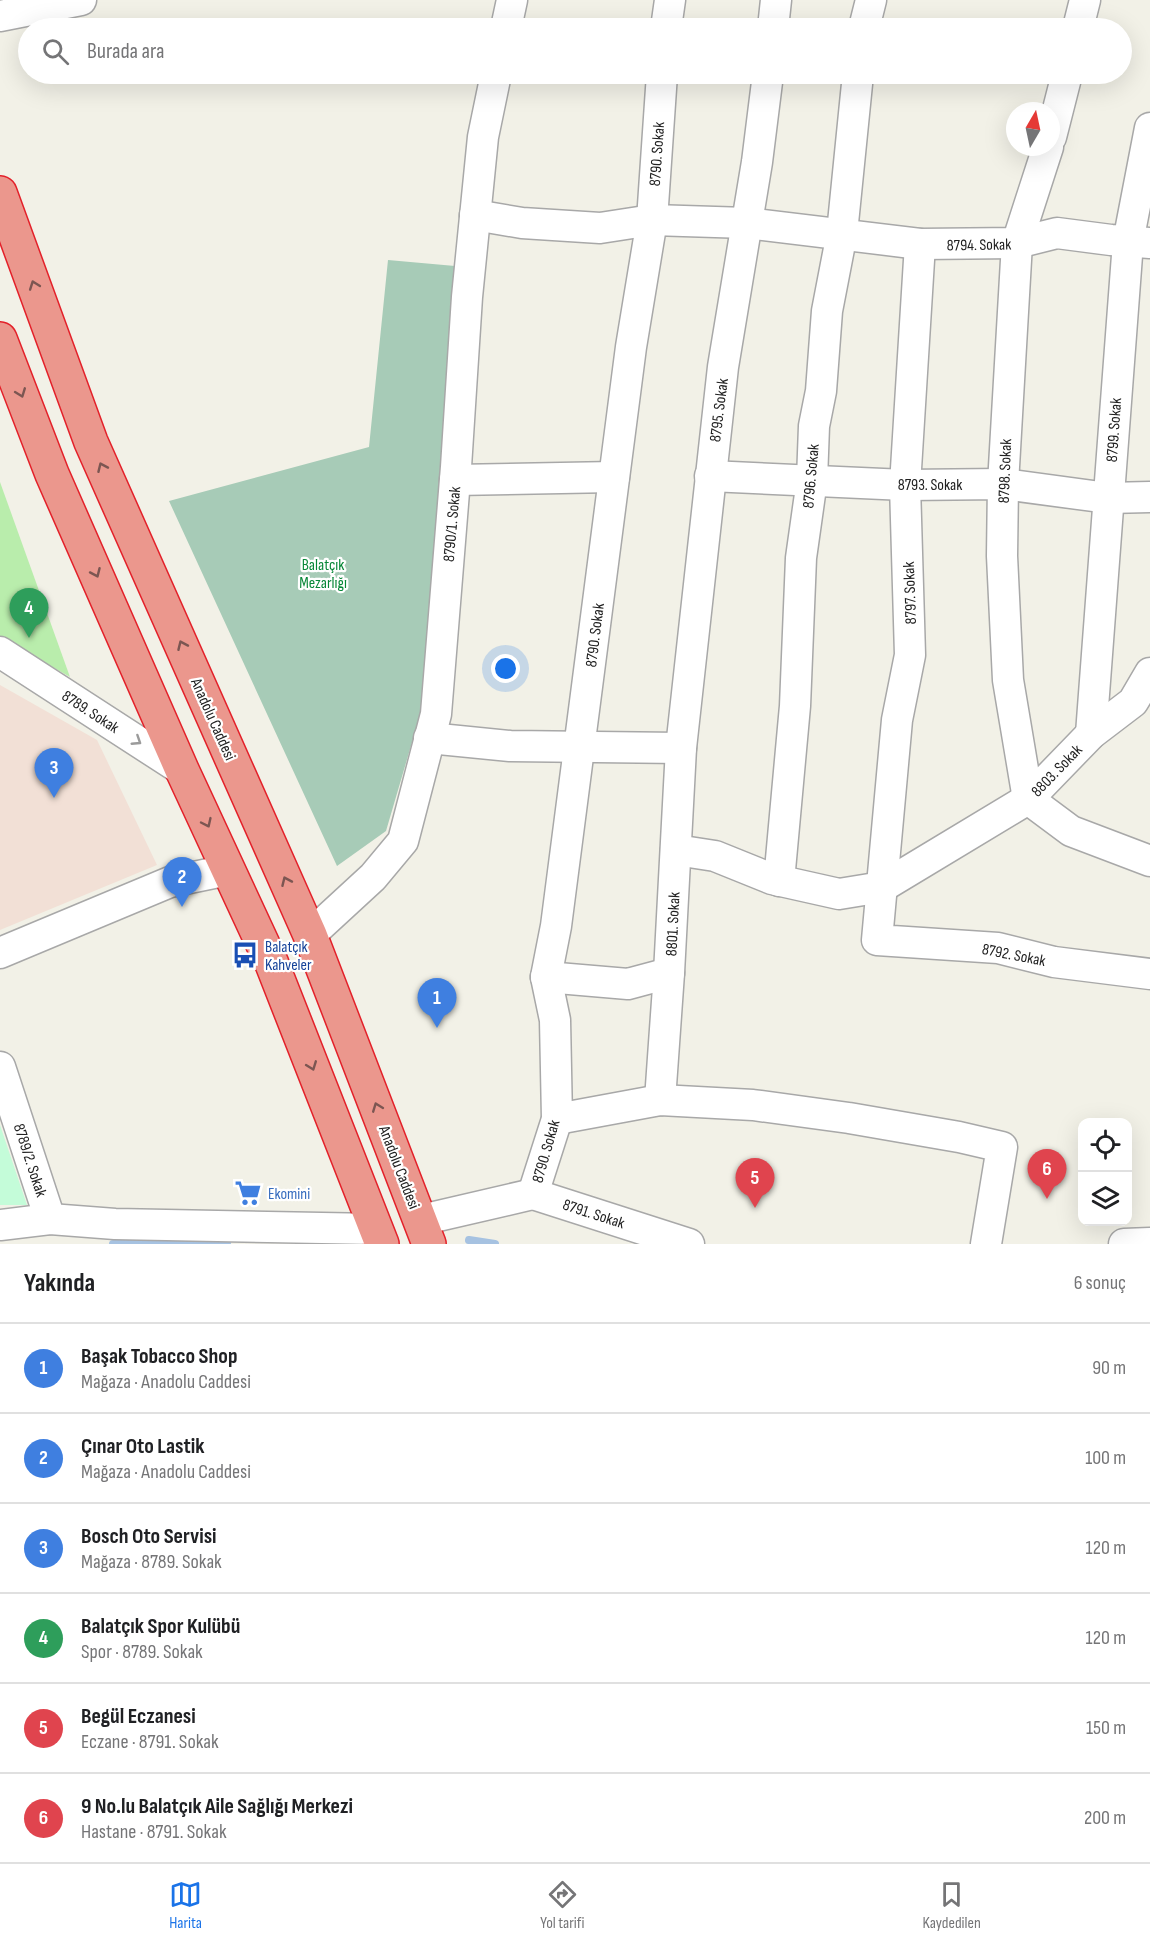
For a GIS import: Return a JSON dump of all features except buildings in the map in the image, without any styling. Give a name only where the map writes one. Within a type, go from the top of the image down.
[{"type":"highway","name":"Anadolu Caddesi","points":[[0,193],[91,442],[310,934],[427,1236]]},
{"type":"highway","points":[[0,339],[52,474],[182,770],[272,964],[379,1236]]},
{"type":"street","points":[[0,16],[81,0]]},
{"type":"street","points":[[508,18],[512,0]]},
{"type":"street","points":[[667,18],[670,0]]},
{"type":"street","points":[[774,18],[776,0]]},
{"type":"street","points":[[866,18],[871,0]]},
{"type":"street","points":[[1080,18],[1085,0]]},
{"type":"street","name":"8790/1. Sokak","points":[[310,934],[373,877],[404,841],[436,714],[467,297],[483,137],[494,84]]},
{"type":"street","name":"8790. Sokak","points":[[533,1194],[557,1119],[555,1020],[546,977],[556,926],[631,347],[652,220],[661,84]]},
{"type":"street","name":"8795. Sokak","points":[[681,748],[723,367],[767,84]]},
{"type":"street","name":"8796. Sokak","points":[[779,881],[795,706],[801,558],[812,480],[814,426],[821,392],[827,311],[842,233],[857,84]]},
{"type":"street","points":[[1060,102],[1064,84]]},
{"type":"street","name":"8799. Sokak","points":[[1091,734],[1108,498],[1139,242],[1150,128]]},
{"type":"street","name":"8798. Sokak","points":[[1028,799],[1008,680],[1002,556],[1003,484],[1017,243],[1045,156]]},
{"type":"street","points":[[475,215],[522,223],[600,228],[652,220]]},
{"type":"street","name":"8794. Sokak","points":[[652,220],[747,223],[920,244],[1017,243],[1057,233],[1139,242]]},
{"type":"street","name":"8797. Sokak","points":[[877,940],[897,720],[910,655],[905,485],[920,244]]},
{"type":"street","name":"8793. Sokak","points":[[710,476],[905,485],[1003,484],[1108,498],[1150,497]]},
{"type":"street","points":[[455,480],[614,477]]},
{"type":"street","name":"8789. Sokak","points":[[0,652],[182,770]]},
{"type":"street","name":"8803. Sokak","points":[[882,887],[1028,799],[1091,734],[1142,704],[1150,673]]},
{"type":"street","points":[[429,738],[510,746],[681,748]]},
{"type":"street","name":"8801. Sokak","points":[[660,1100],[681,748]]},
{"type":"street","points":[[1028,799],[1071,831],[1150,861]]},
{"type":"street","points":[[676,850],[715,856],[779,881],[839,894],[882,887]]},
{"type":"street","points":[[0,953],[170,882],[228,870]]},
{"type":"street","name":"8792. Sokak","points":[[877,940],[998,948],[1054,962],[1150,974]]},
{"type":"street","points":[[546,977],[628,984],[669,973]]},
{"type":"street","name":"8789/2. Sokak","points":[[0,1067],[50,1219]]},
{"type":"street","points":[[557,1119],[660,1100],[753,1105],[849,1118],[959,1137],[1002,1147],[986,1244]]},
{"type":"street","points":[[427,1236],[533,1194]]},
{"type":"street","name":"8791. Sokak","points":[[533,1194],[688,1244]]},
{"type":"street","points":[[0,1225],[50,1219],[379,1236]]},
{"type":"street","points":[[1124,1244],[1150,1243]]},
{"type":"shaded area","points":[[0,685],[97,740],[157,865],[0,930]]},
{"type":"green space","name":"Balatçık Mezarlığı","points":[[388,260],[455,266],[425,698],[386,831],[337,866],[169,501],[369,447]]},
{"type":"green space","points":[[0,482],[70,677],[0,637]]},
{"type":"green space","points":[[0,1125],[27,1205],[0,1205]]},
{"type":"waterway","points":[[469,1240],[495,1244]]},
{"type":"waterway","points":[[113,1244],[227,1244]]},
{"type":"place","name":"Balatçık Spor Kulübü","points":[[29,638]]},
{"type":"place","name":"Bosch Oto Servisi","points":[[54,798]]},
{"type":"place","name":"Çınar Oto Lastik","points":[[182,907]]},
{"type":"place","name":"Balatçık Kahveler","points":[[245,955]]},
{"type":"place","name":"Başak Tobacco Shop","points":[[437,1028]]},
{"type":"place","name":"Ekomini","points":[[248,1193]]},
{"type":"place","name":"9 No.lu Balatçık Aile Sağlığı Merkezi","points":[[1047,1199]]},
{"type":"place","name":"Begül Eczanesi","points":[[755,1208]]}]
